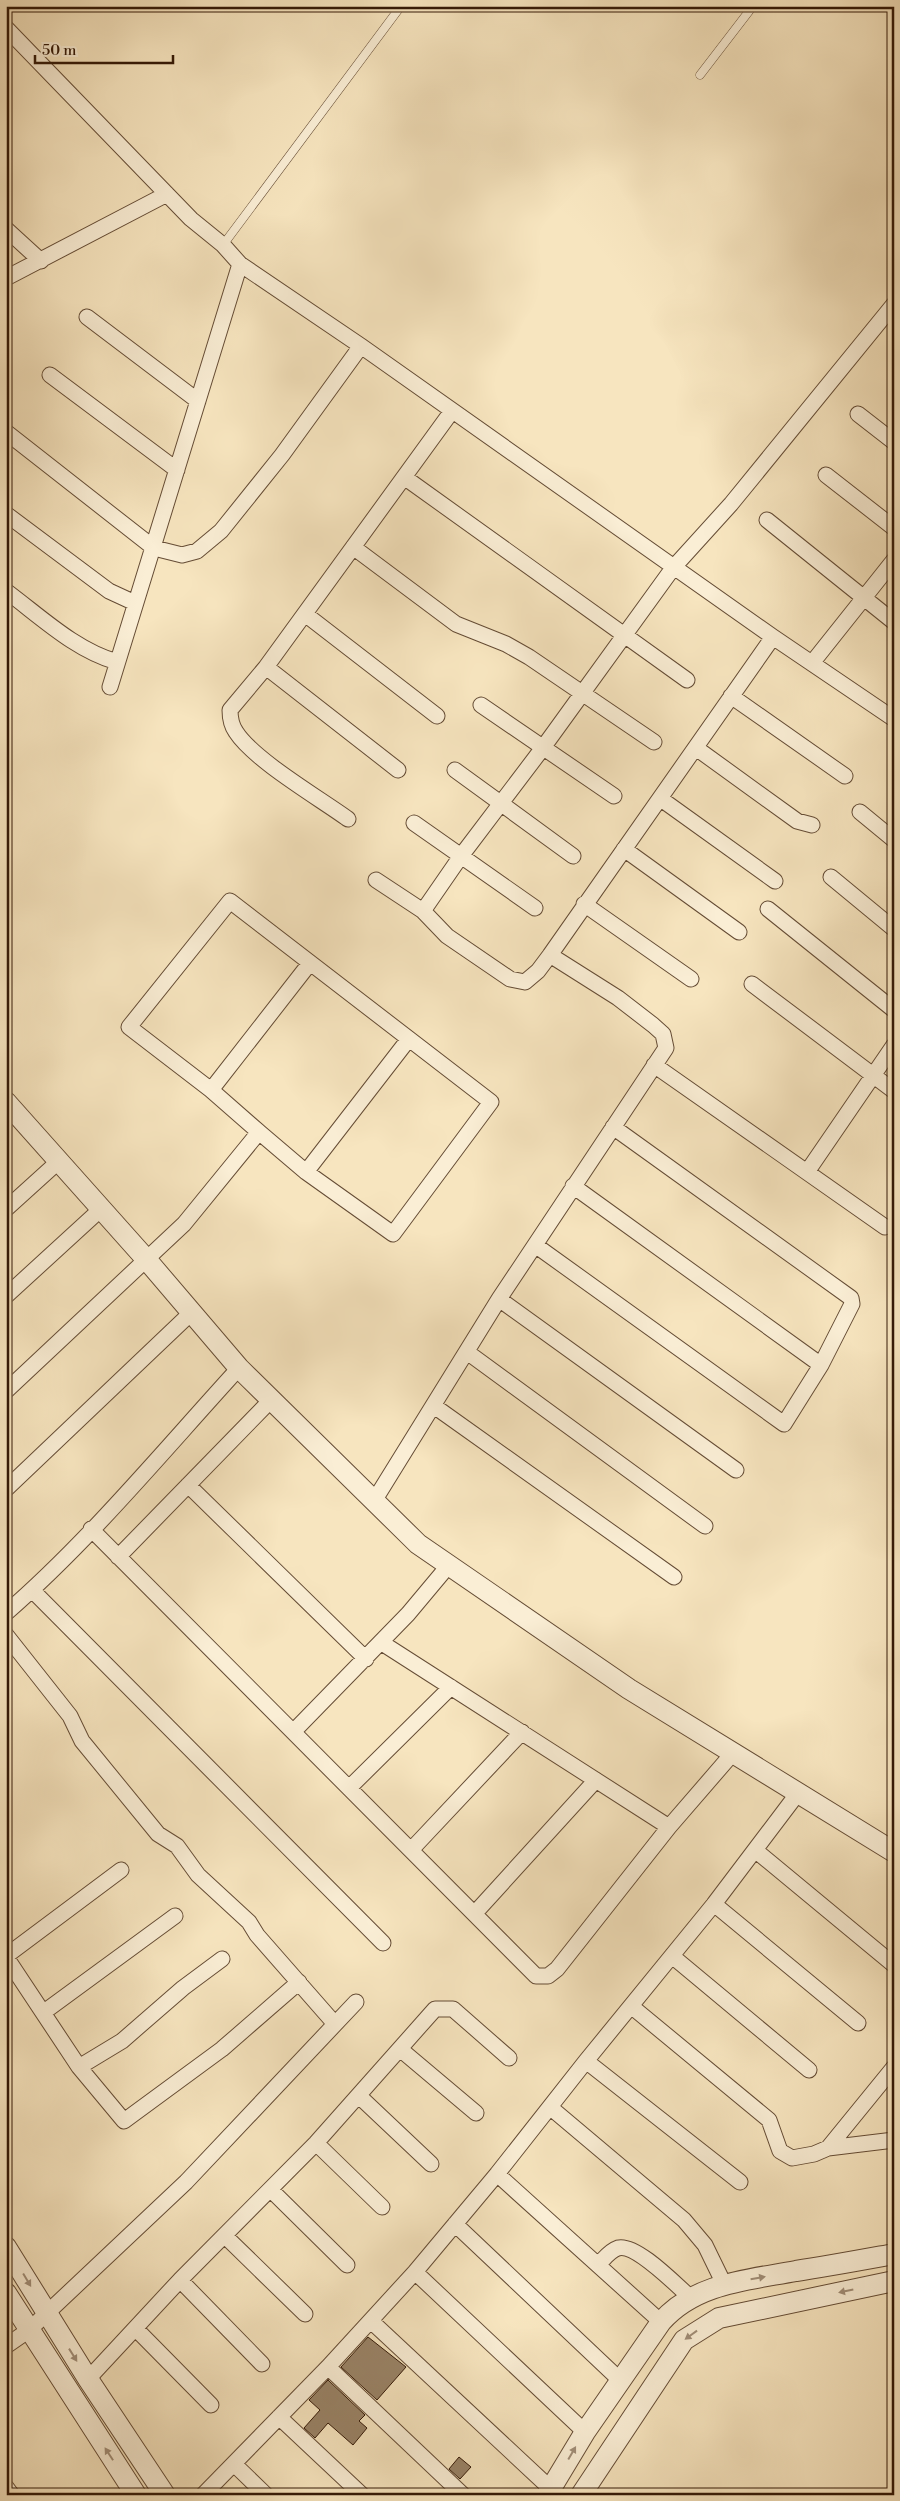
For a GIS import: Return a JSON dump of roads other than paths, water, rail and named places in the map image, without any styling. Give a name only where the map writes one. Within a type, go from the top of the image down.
[{"type":"street","points":[[7,31],[191,219],[223,245],[240,264],[361,346],[772,637],[894,719]]},
{"type":"street","points":[[6,278],[168,194]]},
{"type":"street","points":[[6,229],[41,261]]},
{"type":"street","points":[[110,686],[240,264]]},
{"type":"street","points":[[423,912],[461,856],[542,749],[673,568],[731,504],[894,304]]},
{"type":"street","points":[[87,317],[198,401]]},
{"type":"street","points":[[6,432],[154,548],[182,555],[197,551],[221,531],[277,461],[361,346]]},
{"type":"street","points":[[50,375],[177,470]]},
{"type":"street","points":[[348,819],[253,750],[236,734],[230,723],[230,710],[266,667],[452,411]]},
{"type":"street","points":[[858,414],[894,442]]},
{"type":"street","points":[[826,475],[894,528]]},
{"type":"street","points":[[404,477],[687,680]]},
{"type":"street","points":[[6,514],[109,591],[135,603]]},
{"type":"street","points":[[767,520],[894,622]]},
{"type":"street","points":[[353,548],[456,624],[506,644],[654,742]]},
{"type":"street","points":[[812,663],[894,560]]},
{"type":"street","points":[[6,590],[82,648],[98,657],[117,662]]},
{"type":"street","points":[[305,614],[437,716]]},
{"type":"street","points":[[376,880],[423,912],[447,936],[510,979],[525,982],[538,972],[584,904],[661,799],[772,637]]},
{"type":"street","points":[[266,667],[398,770]]},
{"type":"street","points":[[731,696],[845,776]]},
{"type":"street","points":[[481,705],[542,749],[614,796]]},
{"type":"street","points":[[696,748],[797,821],[812,825]]},
{"type":"street","points":[[455,770],[573,856]]},
{"type":"street","points":[[661,799],[775,880]]},
{"type":"street","points":[[860,812],[894,840]]},
{"type":"street","points":[[414,823],[535,908]]},
{"type":"street","points":[[624,850],[739,932]]},
{"type":"street","points":[[831,877],[894,929]]},
{"type":"street","points":[[230,901],[310,963],[491,1102],[394,1234],[306,1172],[211,1090],[129,1027],[230,901]]},
{"type":"street","points":[[584,904],[691,979]]},
{"type":"street","points":[[768,909],[894,1010]]},
{"type":"street","points":[[374,1501],[499,1299],[666,1048],[663,1034],[618,998],[550,955]]},
{"type":"street","points":[[211,1090],[310,963]]},
{"type":"street","points":[[752,984],[894,1091]]},
{"type":"street","points":[[306,1172],[408,1040]]},
{"type":"street","points":[[807,1172],[894,1045]]},
{"type":"street","points":[[654,1065],[885,1227]]},
{"type":"street","points":[[6,1102],[146,1259],[239,1368],[418,1544],[629,1689],[894,1852]]},
{"type":"street","points":[[535,1246],[784,1424],[821,1366],[852,1304],[848,1294],[613,1127]]},
{"type":"street","points":[[6,1391],[184,1224],[258,1132]]},
{"type":"street","points":[[6,1209],[58,1161]]},
{"type":"street","points":[[574,1186],[821,1366]]},
{"type":"street","points":[[6,1296],[101,1209]]},
{"type":"street","points":[[499,1299],[736,1470]]},
{"type":"street","points":[[6,1489],[191,1314]]},
{"type":"street","points":[[467,1352],[705,1526]]},
{"type":"street","points":[[6,1613],[32,1590],[91,1530],[239,1368]]},
{"type":"street","points":[[118,1557],[271,1400]]},
{"type":"street","points":[[434,1406],[674,1577]]},
{"type":"street","points":[[188,1485],[366,1659]]},
{"type":"street","points":[[91,1530],[536,1976],[548,1976],[557,1969],[669,1827],[732,1753]]},
{"type":"street","points":[[293,1732],[382,1642],[449,1565]]},
{"type":"street","points":[[32,1590],[383,1943]]},
{"type":"street","points":[[6,1635],[70,1716],[82,1741],[158,1834],[177,1846],[198,1875],[250,1922],[257,1935],[335,2024]]},
{"type":"street","points":[[382,1642],[669,1827]]},
{"type":"street","points":[[349,1788],[450,1687]]},
{"type":"street","points":[[411,1850],[522,1732]]},
{"type":"street","points":[[475,1913],[596,1780]]},
{"type":"street","points":[[203,2495],[371,2321],[456,2224],[714,1904],[798,1793]]},
{"type":"street","points":[[755,1850],[894,1965]]},
{"type":"street","points":[[121,1870],[6,1956],[79,2067],[124,2121],[222,2049],[299,1982]]},
{"type":"street","points":[[714,1904],[858,2023]]},
{"type":"street","points":[[44,2012],[175,1916]]},
{"type":"street","points":[[672,1956],[809,2070]]},
{"type":"street","points":[[79,2067],[122,2041],[183,1988],[222,1959]]},
{"type":"street","points":[[6,2346],[29,2330],[186,2182],[356,2002]]},
{"type":"street","points":[[631,2006],[769,2120],[780,2151],[792,2158],[814,2154],[828,2148],[894,2140]]},
{"type":"street","points":[[88,2379],[180,2280],[316,2143],[435,2009],[453,2008],[509,2058]]},
{"type":"street","points":[[400,2049],[476,2113]]},
{"type":"street","points":[[586,2061],[740,2182]]},
{"type":"street","points":[[828,2148],[894,2067]]},
{"type":"street","points":[[359,2096],[431,2164]]},
{"type":"street","points":[[550,2108],[684,2220],[705,2245],[724,2284]]},
{"type":"street","points":[[316,2143],[382,2207]]},
{"type":"street","points":[[497,2174],[661,2322]]},
{"type":"street","points":[[271,2190],[347,2265]]},
{"type":"street","points":[[456,2224],[621,2381]]},
{"type":"street","points":[[225,2236],[305,2314]]},
{"type":"street","points":[[6,2247],[88,2379],[165,2495]]},
{"type":"street","points":[[598,2265],[610,2252],[620,2248],[634,2251],[690,2298]]},
{"type":"street","points":[[371,2321],[549,2492],[584,2432],[661,2322],[674,2307],[724,2284],[894,2254]]},
{"type":"street","points":[[415,2272],[584,2432]]},
{"type":"street","points":[[180,2280],[262,2364]]},
{"type":"street","points":[[581,2495],[684,2340],[719,2318],[894,2281]]},
{"type":"street","points":[[6,2293],[136,2495]]},
{"type":"street","points":[[136,2329],[211,2405]]},
{"type":"street","points":[[641,2351],[666,2368]]},
{"type":"street","points":[[328,2367],[463,2495]]},
{"type":"street","points":[[279,2417],[362,2495]]},
{"type":"street","points":[[234,2464],[266,2495]]},
{"type":"street","points":[[6,2487],[12,2495]]},
{"type":"lane","points":[[223,245],[401,6]]},
{"type":"lane","points":[[700,75],[753,6]]}]
